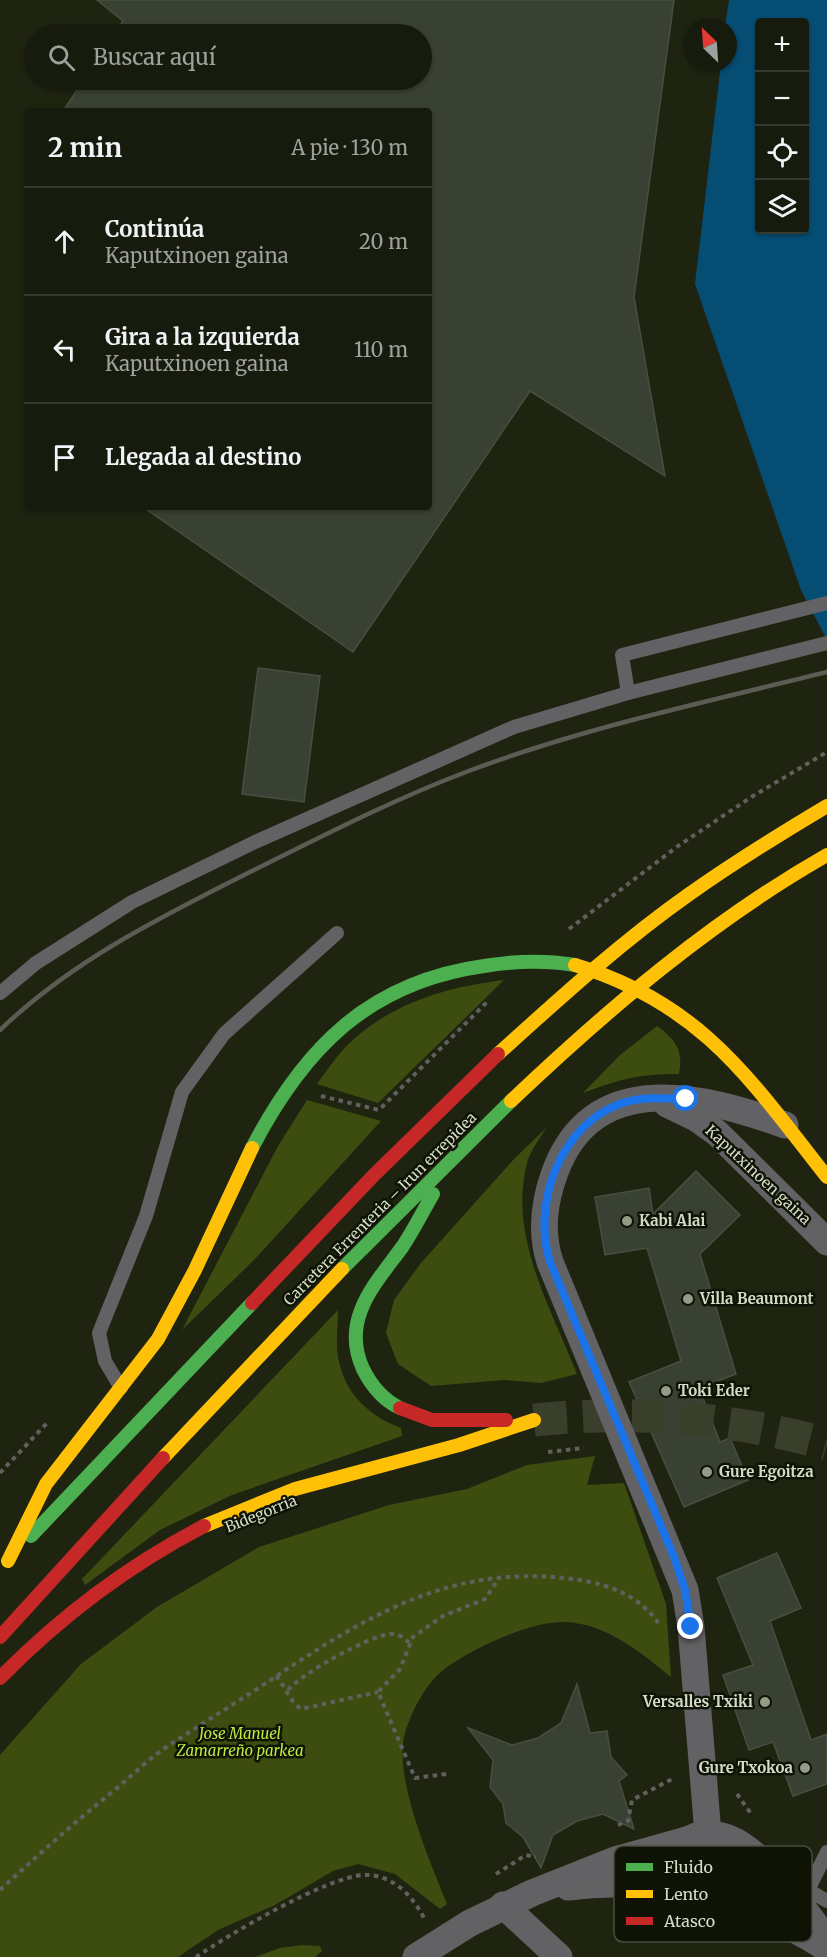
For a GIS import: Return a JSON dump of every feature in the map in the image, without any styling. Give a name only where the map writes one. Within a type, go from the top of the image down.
[{"type":"main road","name":"Carretera Errenteria – Irun errepidea","points":[[4,1565],[366,1184],[565,992],[694,889],[774,835],[827,806]]},
{"type":"main road","name":"Carretera Errenteria – Irun errepidea","points":[[0,1636],[154,1466],[393,1217],[593,1025],[720,923],[797,871],[827,855]]},
{"type":"main road","points":[[4,1565],[45,1486],[122,1390],[158,1338],[192,1277],[257,1142],[305,1064],[339,1028],[372,1003],[414,980],[460,968],[520,961],[574,966],[632,988],[678,1012],[737,1066],[827,1177]]},
{"type":"main road","points":[[0,1678],[69,1611],[133,1567],[228,1515],[292,1489],[369,1466],[449,1448],[534,1420],[431,1420],[391,1405],[371,1386],[359,1364],[355,1338],[362,1303],[382,1269],[402,1246],[459,1152]]},
{"type":"street","name":"Kaputxinoen gaina","points":[[702,1835],[691,1627],[685,1590],[674,1557],[550,1262],[544,1234],[550,1187],[558,1165],[574,1135],[587,1122],[609,1108],[634,1099],[652,1098],[719,1104],[786,1125]]},
{"type":"street","name":"Kaputxinoen gaina","points":[[652,1098],[696,1118],[717,1133],[827,1242]]},
{"type":"street","points":[[664,1846],[702,1835],[733,1840],[740,1846]]},
{"type":"street","points":[[680,1846],[702,1835]]},
{"type":"street","points":[[427,1950],[502,1905],[614,1860]]},
{"type":"street","points":[[532,1893],[614,1884]]},
{"type":"street","points":[[502,1905],[559,1957]]},
{"type":"street","points":[[812,1915],[827,1941]]},
{"type":"street","points":[[812,1939],[827,1948]]},
{"type":"lane","points":[[628,693],[622,655],[827,603]]},
{"type":"lane","points":[[0,993],[36,963],[113,914],[255,842],[514,727],[628,693],[827,643]]},
{"type":"lane","points":[[122,1390],[105,1361],[99,1333],[146,1216],[182,1092],[224,1034],[337,933]]},
{"type":"lane","points":[[812,1872],[827,1852]]},
{"type":"lane","points":[[812,1896],[827,1901]]},
{"type":"path","points":[[562,935],[678,846],[753,796],[827,752]]},
{"type":"path","points":[[314,1094],[379,1110],[496,994]]},
{"type":"path","points":[[537,1454],[584,1448]]},
{"type":"path","points":[[0,1890],[52,1841],[164,1749],[357,1624],[396,1605],[436,1591],[500,1577],[540,1575],[587,1580],[625,1593],[648,1609],[663,1631]]},
{"type":"path","points":[[276,1676],[288,1690],[295,1705],[301,1709],[378,1692],[400,1669],[409,1644],[424,1628],[442,1616],[485,1599],[500,1577]]},
{"type":"path","points":[[288,1690],[341,1654],[373,1639],[394,1634],[406,1639],[409,1644]]},
{"type":"path","points":[[378,1692],[415,1778],[446,1774]]},
{"type":"path","points":[[617,1825],[628,1821],[632,1800],[678,1776]]},
{"type":"path","points":[[488,1879],[526,1855],[542,1858]]},
{"type":"path","points":[[196,1957],[225,1937],[336,1881],[365,1875],[388,1880],[408,1893],[427,1950]]},
{"type":"green space","points":[[504,980],[378,1103],[317,1084],[339,1055],[359,1035],[396,1010],[438,993]]},
{"type":"green space","points":[[657,1026],[677,1046],[680,1059],[679,1074],[630,1078],[583,1093],[619,1056]]},
{"type":"green space","points":[[307,1100],[381,1121],[254,1260],[182,1330],[278,1146]]},
{"type":"green space","points":[[547,1127],[527,1163],[523,1190],[523,1217],[535,1271],[577,1374],[541,1383],[505,1380],[431,1386],[398,1364],[386,1333],[394,1300],[421,1263],[514,1159]]},
{"type":"green space","points":[[338,1310],[338,1356],[347,1385],[370,1411],[401,1428],[402,1436],[232,1495],[160,1530],[85,1585],[82,1579]]},
{"type":"green space","name":"Jose Manuel Zamarreño parkea","points":[[595,1456],[587,1485],[624,1483],[666,1604],[671,1677],[622,1640],[594,1628],[564,1622],[534,1626],[500,1638],[467,1654],[435,1677],[418,1701],[410,1719],[404,1737],[403,1755],[409,1798],[447,1904],[440,1909],[395,1874],[358,1864],[333,1871],[275,1905],[218,1930],[178,1957],[0,1957],[0,1755],[81,1664],[157,1607],[259,1547],[389,1505],[467,1489],[527,1465]]},
{"type":"green space","points":[[302,1945],[320,1946],[322,1951],[315,1957],[255,1957],[280,1948]]},
{"type":"water","points":[[729,0],[827,0],[827,640],[801,590],[695,284],[720,72],[737,72],[737,18],[726,18]]},
{"type":"building","points":[[97,0],[674,0],[634,297],[665,476],[530,391],[353,652],[147,510],[432,510],[432,108],[65,108],[77,90],[432,90],[432,24],[121,24],[123,21]]},
{"type":"building","points":[[258,668],[320,676],[304,802],[242,794]]},
{"type":"building","points":[[696,1171],[740,1215],[700,1254],[736,1374],[699,1388],[720,1442],[730,1438],[748,1480],[684,1507],[629,1382],[681,1361],[647,1248],[605,1255],[595,1197],[649,1188],[653,1214]]},
{"type":"building","points":[[777,1553],[801,1608],[770,1621],[811,1740],[827,1734],[827,1784],[793,1796],[773,1742],[749,1750],[723,1675],[753,1665],[717,1578]]},
{"type":"building","points":[[577,1684],[590,1733],[607,1731],[611,1757],[627,1775],[619,1781],[634,1829],[603,1814],[577,1821],[553,1835],[541,1868],[523,1837],[506,1823],[503,1804],[490,1787],[493,1760],[468,1728],[512,1745],[538,1738],[561,1723]]},
{"type":"tunnel","points":[[534,1420],[609,1416],[682,1418],[754,1427],[827,1444]]},
{"type":"railway","points":[[0,1030],[55,984],[144,927],[350,822],[408,796],[466,772],[554,742],[827,672]]},
{"type":"traffic: fast","points":[[252,1148],[272,1112],[318,1051],[344,1026],[374,1004],[407,987],[443,974],[484,966],[530,962],[575,965]]},
{"type":"traffic: fast","points":[[342,1269],[511,1101]]},
{"type":"traffic: fast","points":[[400,1408],[383,1396],[363,1369],[357,1351],[358,1318],[372,1288],[403,1246],[433,1194]]},
{"type":"traffic: fast","points":[[31,1536],[252,1303]]},
{"type":"traffic: slow","points":[[498,1054],[590,972],[663,913],[739,860],[827,806]]},
{"type":"traffic: slow","points":[[511,1101],[585,1033],[662,968],[742,908],[827,855]]},
{"type":"traffic: slow","points":[[575,965],[619,981],[657,1000],[690,1023],[747,1077],[827,1177]]},
{"type":"traffic: slow","points":[[8,1561],[46,1484],[158,1339],[195,1270],[252,1148]]},
{"type":"traffic: slow","points":[[163,1458],[342,1269]]},
{"type":"traffic: slow","points":[[204,1526],[295,1489],[459,1445],[534,1420]]},
{"type":"traffic: jam","points":[[252,1303],[374,1175],[498,1054]]},
{"type":"traffic: jam","points":[[400,1408],[432,1420],[506,1420]]},
{"type":"traffic: jam","points":[[0,1637],[163,1458]]},
{"type":"traffic: jam","points":[[0,1678],[23,1655],[96,1594],[148,1558],[204,1526]]},
{"type":"place","name":"Kabi Alai","points":[[627,1221]]},
{"type":"place","name":"Villa Beaumont","points":[[688,1299]]},
{"type":"place","name":"Toki Eder","points":[[666,1391]]},
{"type":"place","name":"Gure Egoitza","points":[[707,1472]]},
{"type":"place","name":"Versalles Txiki","points":[[765,1702]]},
{"type":"place","name":"Gure Txokoa","points":[[805,1768]]},
{"type":"route","points":[[686,1099],[634,1099],[617,1104],[587,1122],[574,1135],[552,1180],[548,1194],[544,1234],[550,1262],[674,1557],[685,1590],[691,1627]]}]
